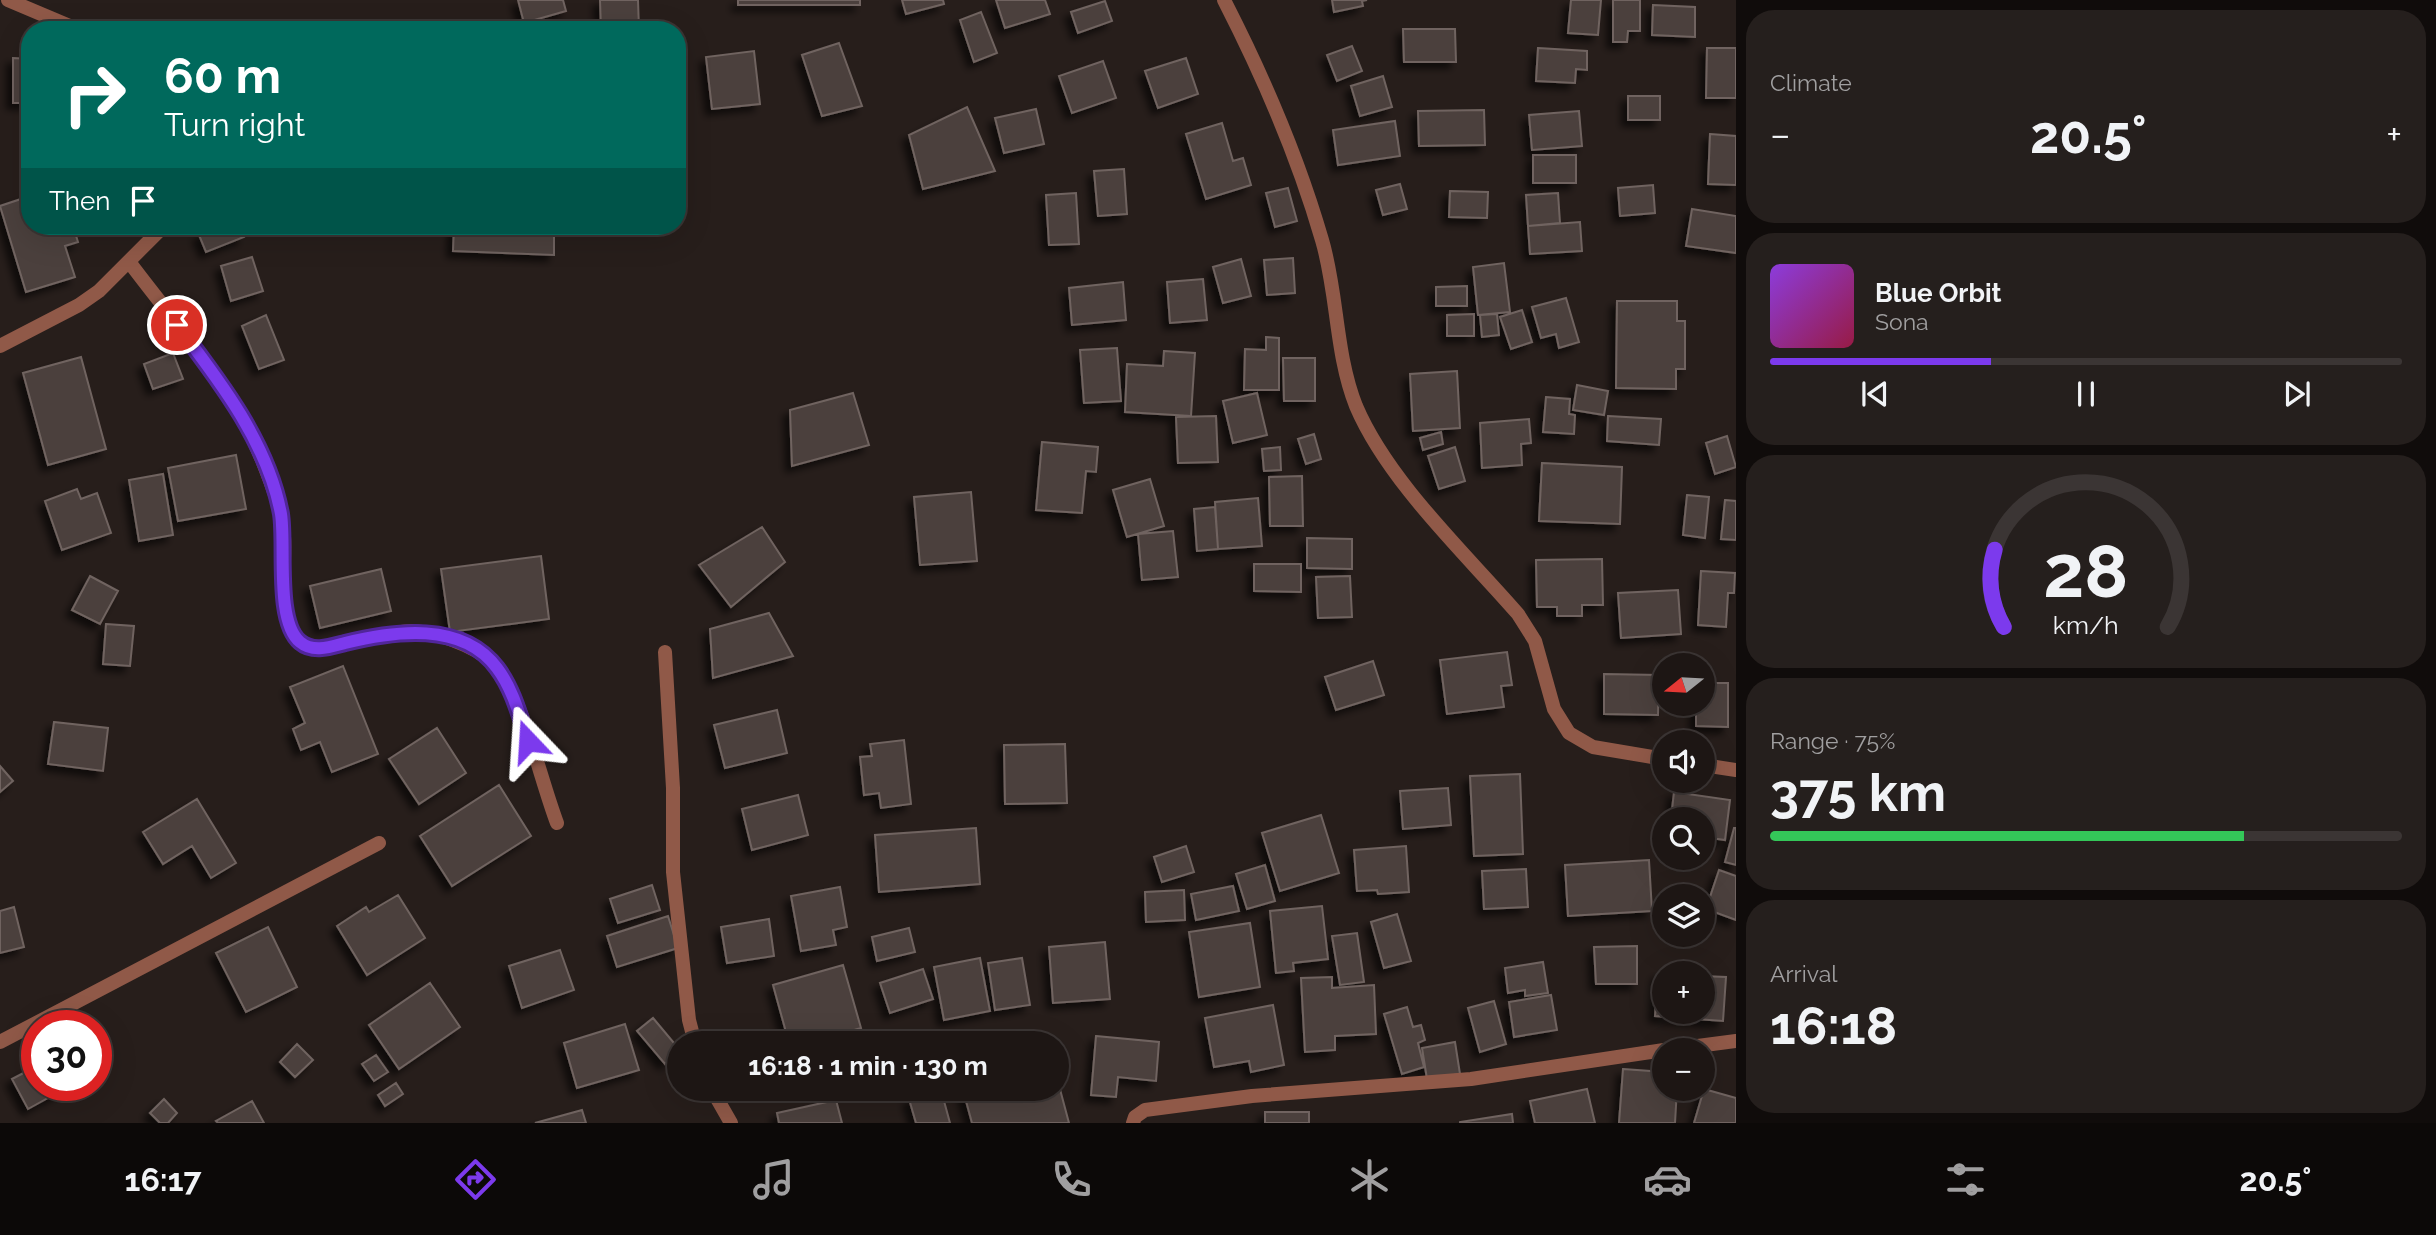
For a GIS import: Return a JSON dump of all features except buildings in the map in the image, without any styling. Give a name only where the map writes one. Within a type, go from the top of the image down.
[{"type":"street","points":[[8,0],[58,21]]},
{"type":"street","points":[[1224,0],[1265,86],[1323,241],[1345,369],[1356,404],[1372,438],[1390,466],[1518,614],[1535,641],[1554,709],[1569,733],[1593,747],[1652,757]]},
{"type":"street","points":[[0,346],[79,305],[130,263],[156,235]]},
{"type":"street","points":[[130,263],[224,387],[264,464],[280,510],[285,599],[290,625],[297,640],[307,647],[323,649],[386,633],[413,631],[436,635],[478,651],[499,670],[513,697],[557,823]]},
{"type":"street","points":[[664,652],[673,788],[673,872],[692,1031]]},
{"type":"street","points":[[1715,767],[1736,770]]},
{"type":"street","points":[[0,1042],[379,843]]},
{"type":"street","points":[[1715,1044],[1736,1041]]},
{"type":"street","points":[[1133,1123],[1135,1117],[1145,1110],[1252,1096],[1471,1079],[1652,1052]]},
{"type":"street","points":[[718,1101],[731,1123]]},
{"type":"route","points":[[177,325],[224,387],[264,464],[280,510],[284,537],[285,599],[290,625],[297,640],[307,647],[323,649],[386,633],[413,631],[459,642],[478,651],[499,670],[513,697],[528,741]]}]
